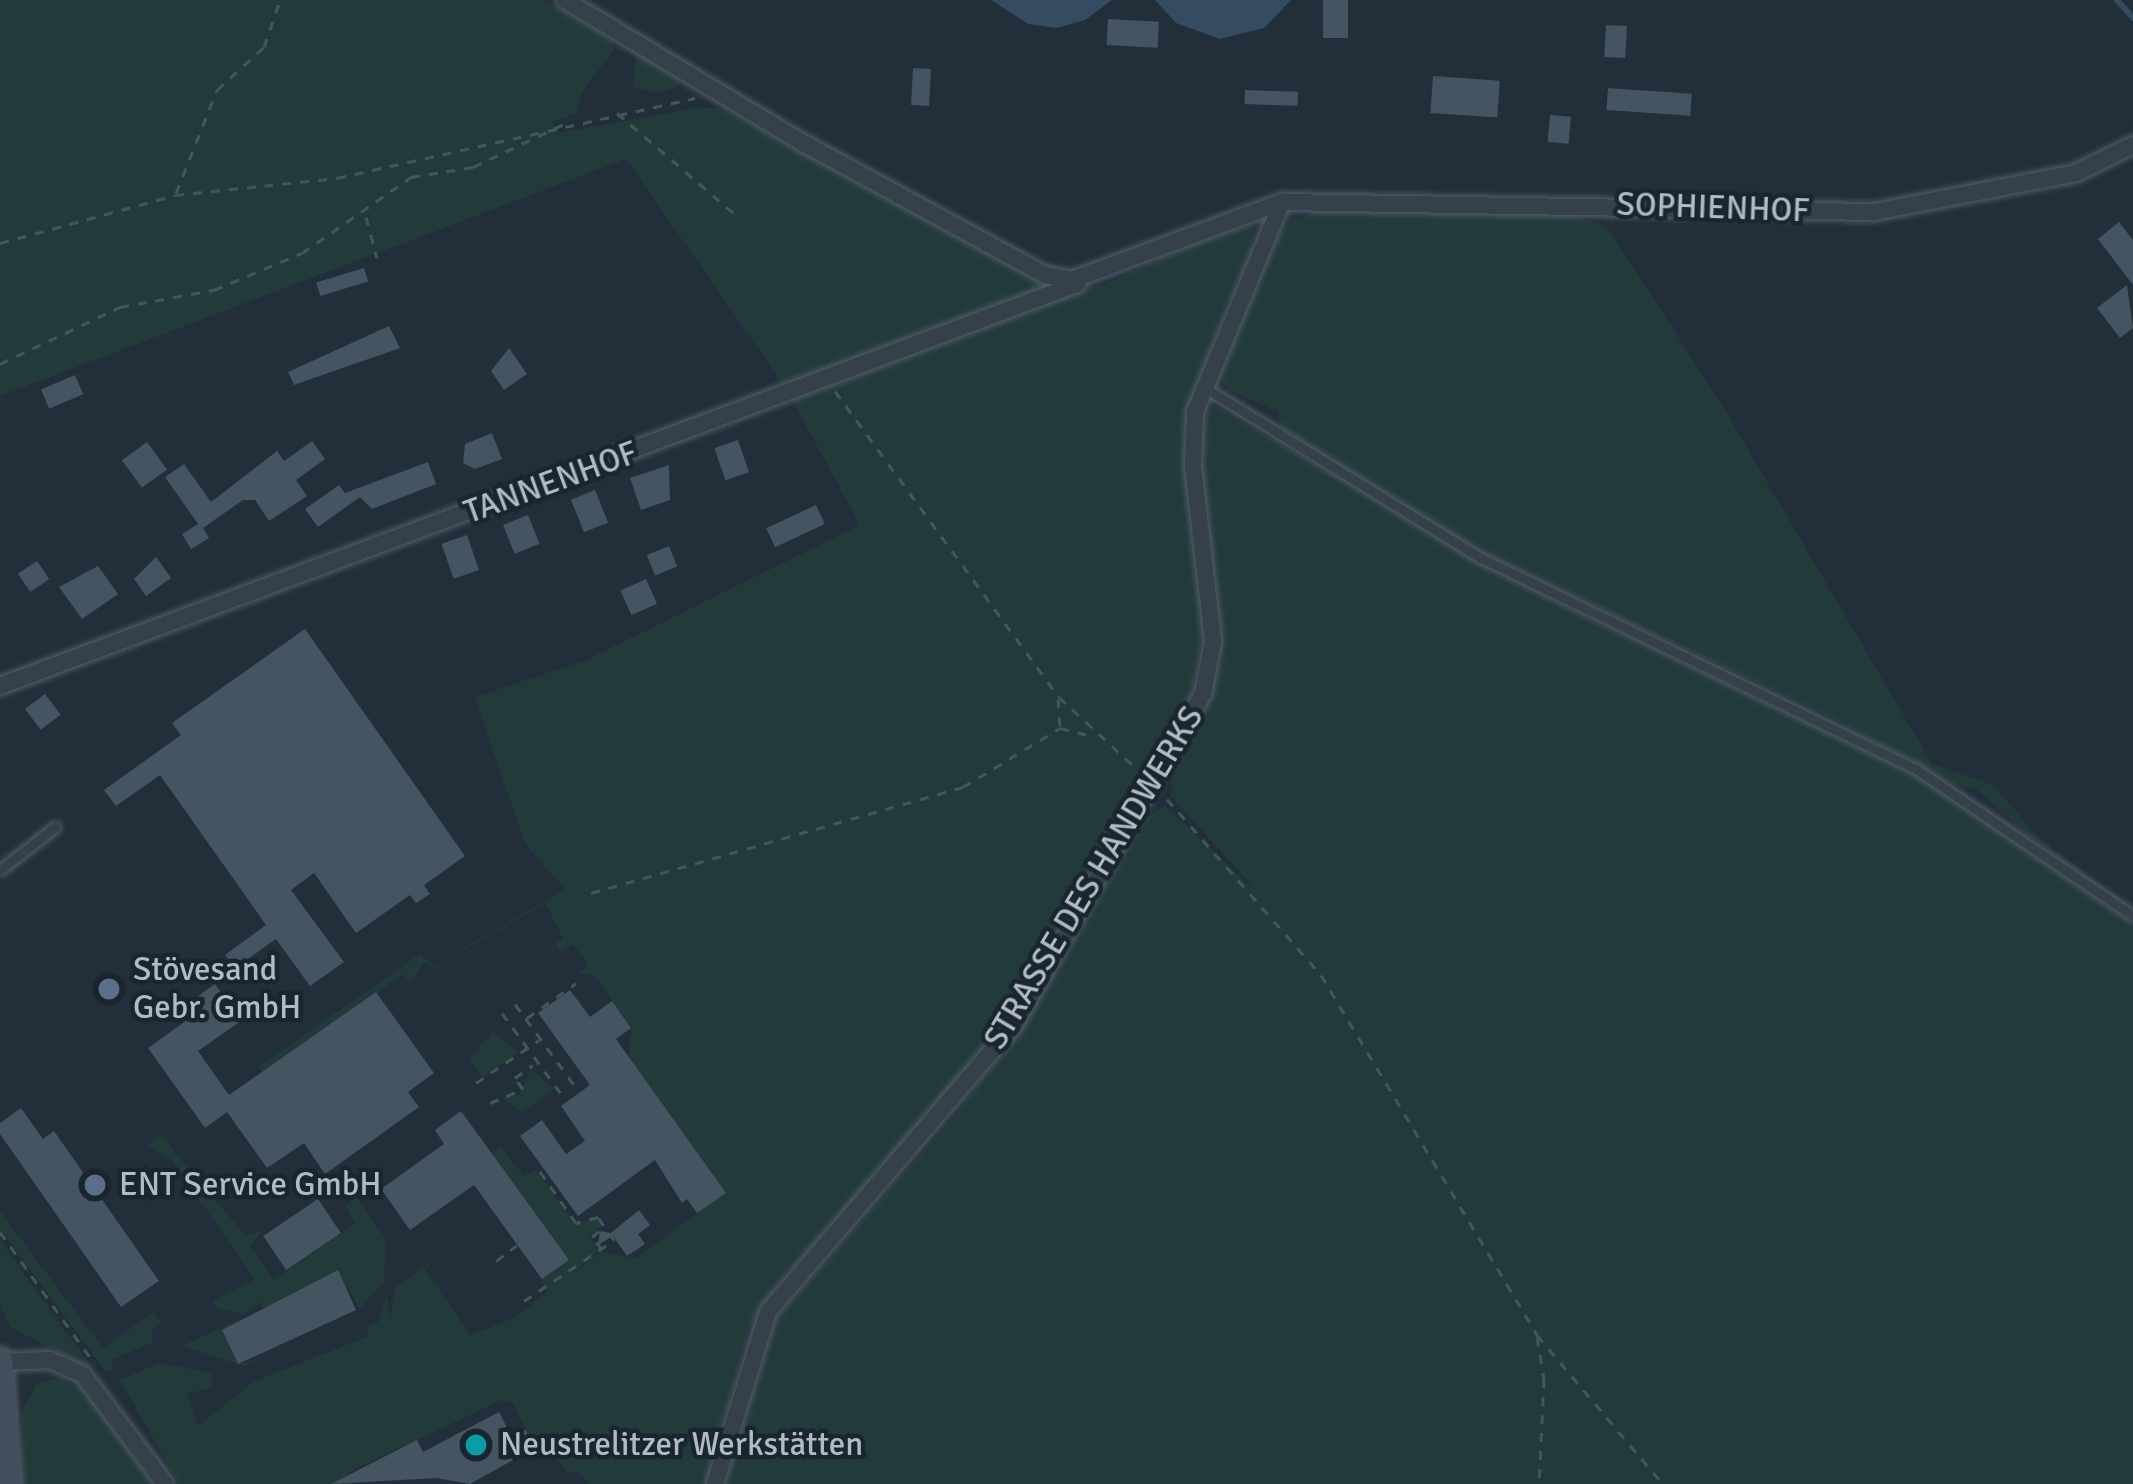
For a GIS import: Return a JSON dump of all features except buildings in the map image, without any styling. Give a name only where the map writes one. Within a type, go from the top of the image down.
[{"type":"main road","points":[[0,1362],[9,1484]]},
{"type":"street","points":[[565,0],[707,86],[1045,274],[1100,274]]},
{"type":"street","name":"SOPHIENHOF","points":[[1100,274],[1206,224],[1282,202],[1874,212],[2076,173],[2133,145]]},
{"type":"street","name":"STRASSE DES HANDWERKS","points":[[715,1484],[769,1312],[1014,1024],[1203,694],[1213,641],[1193,465],[1202,386],[1282,202]]},
{"type":"street","name":"TANNENHOF","points":[[0,686],[830,381],[1100,274]]},
{"type":"street","points":[[0,1362],[50,1360],[83,1375],[165,1484]]},
{"type":"lane","points":[[1202,386],[1479,557],[1916,769],[2133,916]]},
{"type":"lane","points":[[0,870],[55,827]]},
{"type":"path","points":[[176,195],[217,90],[264,47],[280,0]]},
{"type":"path","points":[[0,243],[176,195],[338,178],[574,120],[694,99],[707,86]]},
{"type":"path","points":[[616,112],[737,215]]},
{"type":"path","points":[[0,364],[121,307],[214,290],[366,216],[410,177],[473,167],[574,120]]},
{"type":"path","points":[[366,216],[377,258]]},
{"type":"path","points":[[830,381],[1059,697],[1222,853],[1322,975],[1537,1335],[1663,1484]]},
{"type":"path","points":[[1059,697],[1060,728]]},
{"type":"path","points":[[1060,728],[1079,739],[1094,735]]},
{"type":"path","points":[[591,893],[963,787],[1027,756],[1060,728]]},
{"type":"path","points":[[526,1019],[576,983]]},
{"type":"path","points":[[515,1004],[574,1086]]},
{"type":"path","points":[[502,1013],[562,1095]]},
{"type":"path","points":[[476,1083],[540,1039]]},
{"type":"path","points":[[490,1103],[550,1053]]},
{"type":"path","points":[[507,1091],[511,1097],[523,1089],[515,1078]]},
{"type":"path","points":[[524,1301],[614,1240],[598,1217],[576,1223],[536,1166]]},
{"type":"path","points":[[602,1250],[592,1237],[605,1228]]},
{"type":"path","points":[[0,1232],[96,1366]]},
{"type":"path","points":[[496,1261],[517,1245]]},
{"type":"path","points":[[1537,1335],[1544,1379],[1539,1484]]},
{"type":"green space","points":[[0,0],[544,0],[611,39],[614,50],[582,92],[577,113],[552,122],[558,133],[701,107],[727,110],[1056,290],[1104,285],[1210,235],[1254,226],[1252,251],[1223,312],[1184,432],[1204,625],[1191,695],[975,1062],[894,1162],[781,1279],[749,1328],[706,1484],[589,1484],[577,1471],[567,1474],[545,1439],[534,1445],[513,1404],[502,1400],[348,1472],[353,1484],[179,1484],[120,1380],[160,1363],[211,1373],[213,1387],[187,1394],[198,1426],[253,1382],[369,1336],[366,1327],[378,1322],[387,1295],[390,1320],[395,1288],[432,1260],[425,1270],[471,1335],[516,1317],[548,1292],[540,1280],[568,1260],[491,1153],[501,1146],[524,1177],[535,1170],[575,1224],[597,1219],[602,1226],[589,1237],[599,1250],[574,1272],[601,1252],[636,1258],[725,1193],[629,1058],[631,1027],[593,974],[578,974],[588,964],[573,944],[560,952],[555,944],[563,938],[545,903],[433,968],[424,961],[410,983],[403,974],[262,1072],[258,1067],[420,954],[434,966],[565,889],[526,845],[474,697],[586,660],[860,525],[785,387],[626,159],[0,396]]},
{"type":"green space","points":[[636,52],[680,79],[680,85],[662,93],[633,88]]},
{"type":"green space","points":[[1329,209],[1569,213],[1608,228],[1722,405],[1932,764],[1993,785],[2041,840],[2133,909],[2035,841],[1976,789],[1948,783],[1828,716],[1481,552],[1351,475],[1280,426],[1277,411],[1230,391],[1216,377],[1271,246],[1289,221]]},
{"type":"green space","points":[[1213,406],[1582,616],[1914,773],[2133,924],[2133,1484],[725,1484],[775,1320],[953,1118],[1019,1028],[1136,824],[1165,806],[1261,896],[1171,796],[1172,764],[1202,718],[1219,664],[1221,625],[1199,463],[1203,419]]},
{"type":"green space","points":[[493,1031],[518,1053],[483,1077],[469,1059]]},
{"type":"green space","points":[[531,1069],[554,1089],[522,1112],[501,1097],[519,1095]]},
{"type":"green space","points":[[161,1135],[245,1235],[262,1231],[250,1247],[274,1280],[356,1223],[345,1205],[356,1197],[386,1239],[384,1281],[360,1309],[337,1271],[264,1311],[259,1302],[242,1314],[218,1309],[212,1301],[255,1280],[172,1160],[148,1145]]},
{"type":"green space","points":[[0,1211],[103,1348],[154,1312],[162,1324],[152,1329],[153,1342],[111,1360],[114,1369],[106,1372],[0,1229]]},
{"type":"green space","points":[[0,1240],[95,1371],[10,1327],[0,1303]]},
{"type":"green space","points":[[244,1317],[222,1331],[238,1364],[262,1358],[244,1366],[182,1346]]},
{"type":"green space","points":[[60,1378],[85,1391],[153,1484],[20,1484],[22,1411],[37,1383]]},
{"type":"water","points":[[991,0],[1112,0],[1085,20],[1057,28],[1028,24]]},
{"type":"water","points":[[1155,0],[1291,0],[1264,28],[1220,39],[1176,23]]},
{"type":"waterway","points":[[2117,0],[2133,18]]},
{"type":"place","name":"Stövesand Gebr. GmbH","points":[[109,989]]},
{"type":"place","name":"ENT Service GmbH","points":[[95,1185]]},
{"type":"place","name":"Neustrelitzer Werkstätten","points":[[476,1445]]}]
